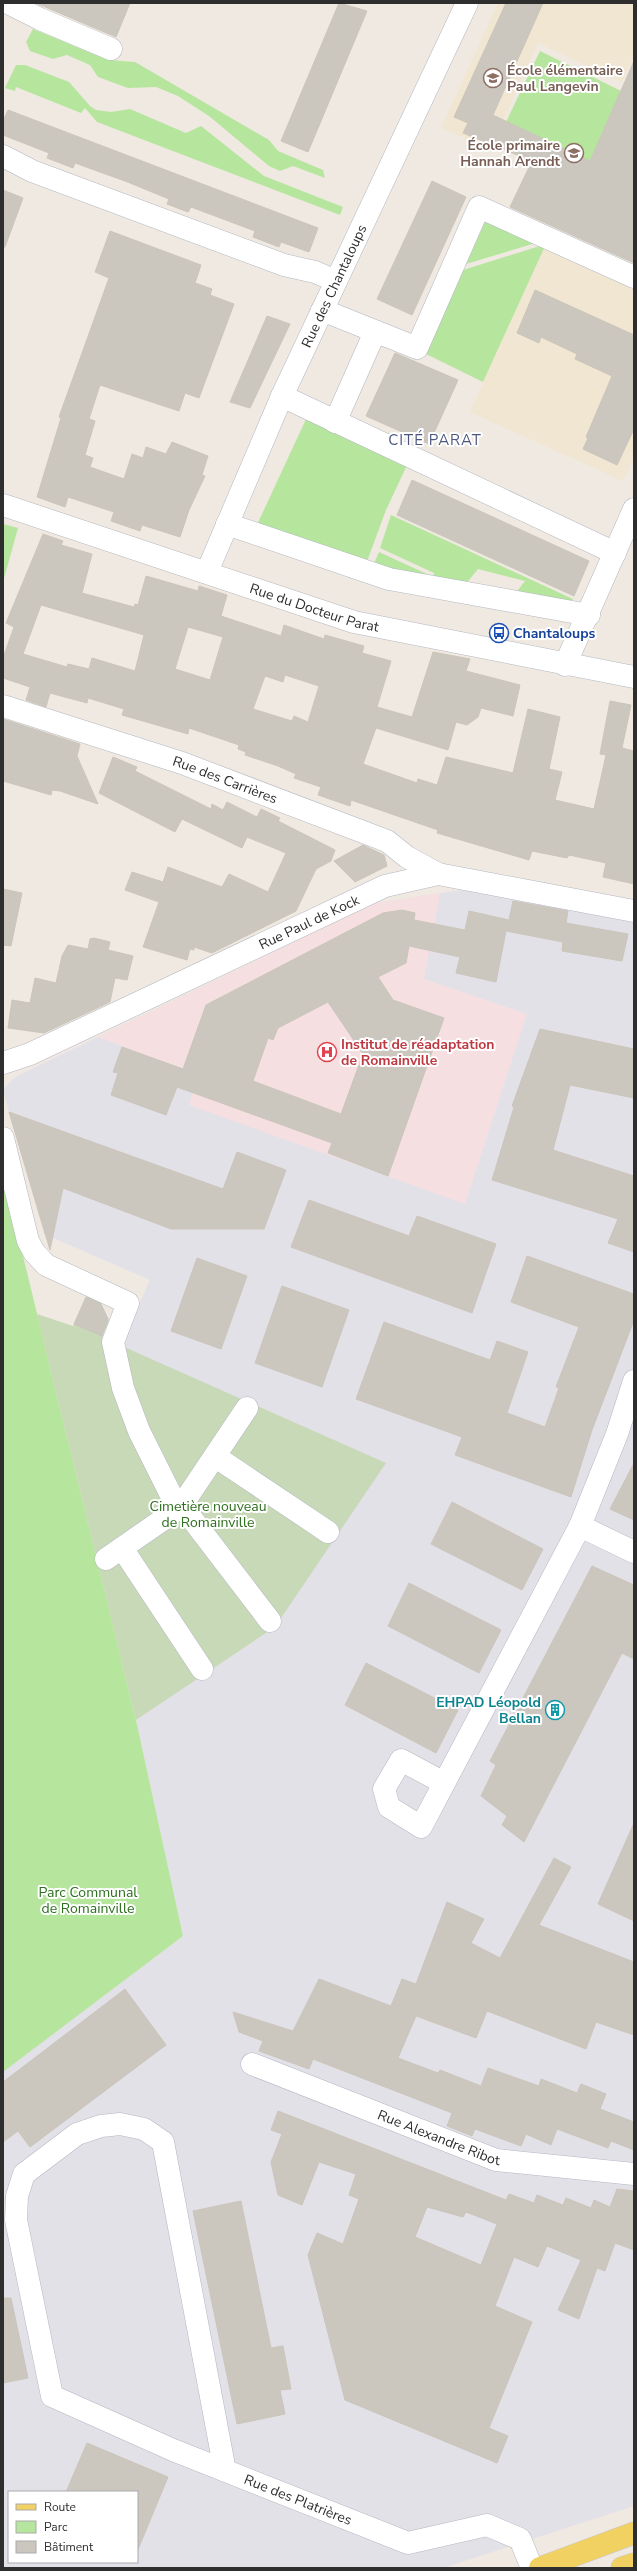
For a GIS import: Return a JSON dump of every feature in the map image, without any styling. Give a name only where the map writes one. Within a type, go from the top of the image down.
[{"type":"main road","points":[[540,2568],[634,2532]]},
{"type":"main road","points":[[622,2568],[634,2564]]},
{"type":"street","points":[[8,3],[40,20],[110,49]]},
{"type":"street","name":"Rue des Chantaloups","points":[[207,572],[282,396],[467,3]]},
{"type":"street","points":[[3,156],[40,174],[284,265],[315,272],[336,281]]},
{"type":"street","points":[[322,310],[417,348],[479,208],[634,277]]},
{"type":"street","points":[[335,422],[375,332]]},
{"type":"street","points":[[282,396],[615,553]]},
{"type":"street","name":"Rue du Docteur Parat","points":[[3,505],[354,622],[566,665],[634,677]]},
{"type":"street","points":[[566,665],[634,509]]},
{"type":"street","points":[[227,524],[388,579],[589,615]]},
{"type":"street","name":"Rue des Carrières","points":[[3,706],[182,763],[387,841],[407,857],[438,874]]},
{"type":"street","name":"Rue Paul de Kock","points":[[3,1063],[30,1054],[385,886],[438,874],[634,911]]},
{"type":"street","points":[[3,1138],[28,1241],[37,1258],[46,1265],[128,1302],[113,1342],[122,1382],[139,1431],[180,1506],[270,1621]]},
{"type":"street","points":[[444,1783],[580,1526],[617,1434],[634,1381]]},
{"type":"street","points":[[202,1669],[114,1554],[180,1506],[216,1457],[248,1408]]},
{"type":"street","points":[[216,1457],[328,1532]]},
{"type":"street","points":[[580,1526],[634,1552]]},
{"type":"street","name":"Rue Alexandre Ribot","points":[[252,2064],[496,2160],[634,2174]]},
{"type":"street","name":"Rue des Platrières","points":[[225,2471],[163,2142],[144,2128],[120,2124],[100,2126],[77,2134],[24,2174],[17,2196],[16,2220],[52,2396],[173,2450],[225,2471],[408,2543],[487,2525],[520,2539],[532,2568]]},
{"type":"shaded area","name":"École élémentaire Paul Langevin","points":[[498,3],[634,3],[634,56],[622,82],[538,43],[490,149],[441,128]]},
{"type":"shaded area","points":[[546,244],[634,283],[634,456],[623,481],[470,412]]},
{"type":"shaded area","points":[[474,888],[634,923],[634,2506],[443,2568],[3,2568],[3,2072],[183,1936],[136,1720],[275,1627],[121,1345],[150,1280],[44,1234],[3,1090],[15,1077],[375,903]]},
{"type":"shaded area","name":"Institut de réadaptation de Romainville","points":[[440,893],[424,979],[527,1014],[465,1204],[189,1105],[198,1075],[98,1037],[375,903]]},
{"type":"green space","points":[[33,29],[109,60],[135,62],[269,140],[278,151],[323,170],[325,178],[293,166],[280,171],[269,166],[209,116],[178,96],[156,87],[128,88],[98,77],[90,65],[67,55],[53,59],[30,51],[26,42]]},
{"type":"green space","points":[[540,51],[621,91],[590,161],[506,122]]},
{"type":"green space","points":[[16,65],[25,65],[69,82],[90,106],[96,110],[111,112],[130,109],[186,133],[201,126],[264,176],[343,207],[340,215],[97,122],[85,108],[81,113],[16,87],[15,91],[5,88]]},
{"type":"green space","points":[[487,217],[539,242],[466,264]]},
{"type":"green space","points":[[546,244],[483,382],[424,353],[463,270]]},
{"type":"green space","points":[[307,417],[408,463],[386,510],[366,564],[256,527]]},
{"type":"green space","points":[[391,515],[573,599],[569,604],[515,594],[525,581],[478,569],[465,585],[433,579],[434,573],[380,548]]},
{"type":"green space","points":[[3,524],[18,528],[3,582]]},
{"type":"green space","points":[[379,552],[429,575],[428,578],[373,566]]},
{"type":"green space","name":"Parc Communal de Romainville","points":[[3,1174],[136,1720],[183,1936],[3,2072]]},
{"type":"green space","name":"Cimetière nouveau de Romainville","points":[[87,1296],[100,1302],[109,1321],[102,1336],[386,1463],[275,1627],[136,1720],[37,1314],[73,1326]]},
{"type":"building","points":[[36,3],[130,3],[116,37]]},
{"type":"building","points":[[339,3],[367,11],[308,152],[281,141]]},
{"type":"building","name":"École primaire Hannah Arendt","points":[[506,3],[543,3],[493,115],[590,161],[634,61],[634,263],[510,207],[532,161],[463,133],[468,123],[454,117]]},
{"type":"building","points":[[8,110],[318,228],[309,252],[281,242],[279,247],[253,237],[255,231],[191,207],[188,212],[167,204],[169,199],[125,181],[75,163],[73,168],[47,158],[49,153],[3,135],[3,121]]},
{"type":"building","points":[[432,181],[466,197],[412,315],[377,299]]},
{"type":"building","points":[[3,190],[23,198],[5,247],[3,247]]},
{"type":"building","points":[[110,231],[201,265],[195,283],[212,289],[210,295],[234,304],[199,398],[185,393],[179,411],[100,385],[89,419],[95,421],[85,455],[93,458],[90,467],[124,479],[132,454],[143,458],[146,447],[166,454],[172,442],[208,456],[202,475],[205,476],[189,510],[180,537],[142,525],[140,531],[111,521],[114,512],[68,497],[65,507],[37,497],[61,418],[59,417],[109,278],[95,272]]},
{"type":"building","points":[[535,290],[634,335],[634,429],[617,465],[583,449],[588,438],[586,437],[612,376],[575,359],[577,354],[541,337],[539,343],[517,333]]},
{"type":"building","points":[[267,316],[290,324],[250,408],[230,402]]},
{"type":"building","points":[[395,353],[458,380],[429,444],[366,416]]},
{"type":"building","points":[[412,480],[589,561],[574,596],[397,515]]},
{"type":"building","points":[[43,534],[63,541],[61,545],[92,554],[82,593],[134,607],[135,604],[138,605],[146,576],[198,591],[199,586],[227,595],[221,616],[281,636],[284,625],[324,639],[325,635],[364,646],[362,653],[391,661],[377,707],[412,717],[433,652],[470,659],[466,671],[520,685],[513,716],[481,708],[478,717],[467,725],[456,722],[448,750],[376,728],[363,764],[417,783],[418,779],[437,785],[446,757],[513,773],[528,709],[560,717],[549,769],[562,772],[555,800],[594,809],[606,755],[600,754],[610,701],[631,705],[622,748],[634,751],[634,884],[603,877],[606,863],[569,855],[567,858],[532,851],[529,860],[437,833],[438,830],[351,800],[350,806],[318,795],[321,787],[294,778],[296,774],[278,766],[245,755],[246,752],[238,749],[239,745],[189,728],[188,734],[122,715],[124,709],[88,698],[87,703],[50,693],[46,707],[26,700],[30,687],[3,678],[3,658],[14,627],[6,623]],"holes":[[[41,605],[144,635],[135,671],[92,658],[89,669],[68,664],[67,667],[23,654]],[[188,627],[223,637],[210,680],[175,669]],[[285,675],[319,686],[308,722],[294,716],[292,721],[253,709],[265,676],[283,682]]]},
{"type":"building","points":[[3,719],[80,744],[77,756],[98,804],[60,791],[52,790],[51,795],[3,781]]},
{"type":"building","points":[[113,757],[137,767],[135,771],[211,809],[212,804],[223,810],[227,802],[257,817],[261,809],[280,818],[278,821],[335,850],[331,861],[316,869],[296,911],[212,953],[194,947],[194,950],[190,949],[187,960],[143,947],[159,902],[125,890],[132,872],[163,882],[168,867],[222,887],[229,874],[268,892],[286,853],[247,837],[242,848],[182,819],[175,832],[99,793]]},
{"type":"building","points":[[363,845],[384,855],[387,866],[355,882],[334,861]]},
{"type":"building","points":[[3,889],[22,893],[11,946],[3,945]]},
{"type":"building","points":[[513,901],[568,911],[566,923],[628,934],[622,961],[562,951],[563,942],[506,931],[496,982],[456,973],[460,957],[409,946],[406,963],[378,977],[393,1000],[444,1018],[388,1176],[328,1153],[332,1143],[177,1087],[166,1115],[111,1095],[118,1073],[113,1072],[122,1047],[183,1069],[206,1005],[383,913],[402,910],[415,913],[414,920],[465,930],[469,911],[509,920]],"holes":[[[328,1002],[363,1054],[341,1114],[253,1081],[268,1038],[273,1040],[278,1028]]]},
{"type":"building","points":[[94,938],[110,942],[108,950],[133,956],[127,980],[115,978],[110,1002],[44,1033],[8,1028],[12,1000],[30,1003],[35,978],[56,983],[62,956],[68,945],[88,949],[90,939]]},
{"type":"building","points":[[540,1029],[634,1049],[634,1098],[570,1085],[553,1150],[634,1176],[634,1252],[608,1243],[618,1219],[492,1180],[514,1107],[512,1106]]},
{"type":"building","points":[[9,1112],[223,1189],[237,1152],[286,1170],[264,1229],[171,1229],[63,1188],[50,1250]]},
{"type":"building","points":[[309,1200],[409,1236],[417,1216],[496,1244],[472,1313],[291,1247]]},
{"type":"building","points":[[527,1256],[634,1294],[634,1320],[592,1430],[571,1497],[455,1455],[462,1437],[356,1399],[384,1322],[490,1360],[497,1341],[528,1352],[507,1413],[545,1427],[559,1388],[556,1387],[579,1327],[511,1302]]},
{"type":"building","points":[[197,1258],[247,1276],[221,1349],[171,1331]]},
{"type":"building","points":[[282,1286],[349,1310],[322,1387],[255,1363]]},
{"type":"building","points":[[86,1297],[101,1304],[108,1319],[102,1336],[74,1324]]},
{"type":"building","points":[[634,1463],[634,1520],[610,1509]]},
{"type":"building","points":[[452,1502],[543,1549],[522,1590],[431,1544]]},
{"type":"building","name":"EHPAD Léopold Bellan","points":[[592,1566],[634,1585],[634,1659],[622,1653],[524,1842],[502,1825],[507,1816],[481,1796],[496,1765],[490,1761]]},
{"type":"building","points":[[409,1583],[501,1630],[479,1673],[388,1626]]},
{"type":"building","points":[[366,1663],[458,1710],[436,1753],[345,1705]]},
{"type":"building","points":[[634,1823],[634,1921],[598,1904]]},
{"type":"building","points":[[554,1858],[571,1867],[539,1925],[634,1962],[634,2035],[596,2022],[586,2049],[487,2011],[476,2038],[416,2016],[398,2058],[438,2073],[440,2070],[481,2086],[488,2068],[539,2086],[541,2079],[577,2093],[581,2084],[606,2094],[600,2109],[634,2122],[634,2150],[611,2141],[608,2148],[557,2129],[551,2145],[526,2134],[521,2146],[475,2129],[472,2136],[447,2126],[452,2113],[313,2059],[309,2069],[259,2051],[263,2041],[239,2032],[233,2012],[293,2031],[319,1979],[391,2006],[402,1979],[416,1984],[447,1902],[484,1919],[471,1943],[500,1958]]},
{"type":"building","points":[[125,1989],[166,2045],[30,2147],[18,2131],[3,2142],[3,2082]]},
{"type":"building","points":[[278,2111],[506,2200],[509,2194],[534,2203],[537,2195],[563,2205],[566,2198],[591,2208],[594,2200],[610,2207],[617,2189],[634,2191],[634,2250],[615,2243],[605,2271],[597,2268],[579,2319],[558,2310],[581,2260],[547,2246],[538,2267],[514,2257],[495,2306],[532,2322],[489,2428],[508,2436],[497,2463],[345,2400],[308,2255],[317,2233],[343,2244],[359,2199],[349,2195],[356,2174],[319,2162],[302,2205],[278,2195],[271,2162],[282,2134],[271,2130]],"holes":[[[427,2207],[463,2217],[466,2212],[497,2224],[481,2265],[415,2237]]]},
{"type":"building","points":[[241,2201],[271,2348],[283,2346],[291,2389],[280,2390],[285,2414],[237,2424],[193,2211]]},
{"type":"building","points":[[3,2298],[11,2298],[28,2378],[3,2383]]},
{"type":"building","points":[[87,2443],[168,2477],[138,2550],[138,2491],[66,2491]]},
{"type":"place","name":"École élémentaire Paul Langevin","points":[[493,78]]},
{"type":"place","name":"École primaire Hannah Arendt","points":[[574,153]]},
{"type":"place","name":"Chantaloups","points":[[499,633]]},
{"type":"place","name":"Institut de réadaptation de Romainville","points":[[327,1052]]},
{"type":"place","name":"EHPAD Léopold Bellan","points":[[555,1710]]},
{"type":"district","name":"CITÉ PARAT","points":[[435,440]]}]
